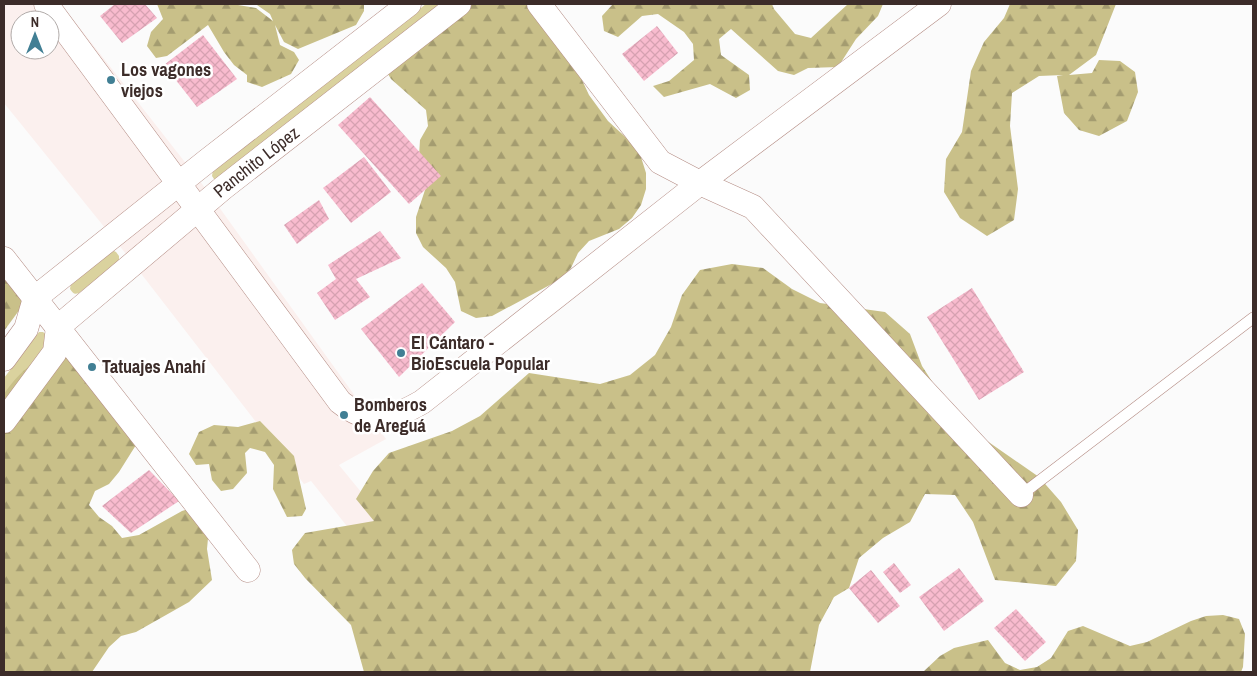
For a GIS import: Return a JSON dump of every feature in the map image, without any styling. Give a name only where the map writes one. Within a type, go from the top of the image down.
[{"type":"street","points":[[46,4],[340,402],[350,410],[375,418],[405,412],[422,402],[700,183],[938,4]]},
{"type":"street","name":"Panchito López","points":[[35,298],[409,4]]},
{"type":"street","name":"Panchito López","points":[[58,328],[223,188],[459,4]]},
{"type":"street","points":[[539,4],[660,162],[753,207],[1021,495]]},
{"type":"street","points":[[4,259],[248,570]]},
{"type":"street","points":[[4,359],[26,329],[35,298]]},
{"type":"street","points":[[4,421],[56,352],[58,328]]},
{"type":"lane","points":[[1021,495],[1253,318]]},
{"type":"shaded area","points":[[4,4],[61,4],[206,189],[386,439],[339,465],[370,503],[463,672],[311,481],[304,484],[122,249],[4,103]]},
{"type":"shaded area","points":[[426,4],[445,4],[217,180],[214,179],[212,176],[213,170]]},
{"type":"shaded area","points":[[114,251],[119,256],[119,262],[79,293],[73,293],[70,289],[71,283],[110,252]]},
{"type":"shaded area","points":[[39,332],[43,332],[48,336],[49,340],[4,403],[4,378]]},
{"type":"green space","points":[[157,4],[237,4],[256,8],[273,21],[270,14],[257,5],[364,4],[364,11],[356,25],[298,49],[284,42],[275,25],[280,45],[294,52],[299,60],[291,74],[262,87],[247,82],[247,75],[234,65],[208,25],[167,56],[156,58],[147,46],[151,32],[163,19]]},
{"type":"green space","points":[[450,4],[535,4],[568,50],[589,95],[608,121],[633,144],[641,157],[646,173],[646,189],[641,205],[632,218],[619,229],[589,241],[578,253],[571,268],[561,279],[492,316],[476,318],[461,311],[455,282],[446,268],[423,247],[416,233],[416,217],[426,187],[419,156],[420,140],[428,126],[426,110],[391,79],[383,66],[385,51],[395,38],[421,20]]},
{"type":"green space","points":[[613,4],[772,4],[795,34],[811,38],[848,4],[883,4],[878,16],[856,39],[838,67],[808,68],[794,75],[778,71],[731,29],[719,39],[721,55],[749,75],[750,90],[736,98],[710,84],[664,97],[653,86],[669,81],[694,60],[693,44],[684,32],[658,14],[642,16],[618,37],[604,31],[602,16]]},
{"type":"green space","points":[[1010,4],[1116,4],[1096,55],[1069,75],[1092,73],[1099,60],[1120,61],[1135,72],[1138,92],[1127,121],[1099,136],[1079,130],[1064,113],[1057,76],[1063,75],[1039,76],[1012,93],[1010,126],[1018,189],[1014,220],[987,236],[960,218],[944,192],[946,159],[962,132],[971,71],[984,42],[1004,18]]},
{"type":"green space","points":[[732,264],[763,268],[792,289],[820,303],[885,312],[910,334],[922,366],[957,420],[1039,477],[1061,502],[1078,530],[1076,561],[1056,586],[995,580],[973,522],[955,495],[925,494],[910,522],[883,538],[859,558],[849,588],[834,597],[819,625],[810,672],[364,672],[351,625],[305,578],[294,564],[292,550],[305,533],[374,521],[356,499],[373,471],[389,453],[452,431],[480,416],[529,373],[600,384],[630,375],[655,355],[671,327],[682,295],[700,270]]},
{"type":"green space","points":[[4,268],[39,283],[4,331]]},
{"type":"green space","points":[[70,354],[101,362],[116,391],[136,445],[109,484],[95,491],[89,505],[122,538],[139,535],[182,511],[198,506],[210,517],[207,549],[212,580],[189,602],[136,632],[121,636],[109,647],[92,672],[4,672],[4,394],[28,367],[39,361]]},
{"type":"green space","points":[[260,421],[294,456],[306,509],[302,516],[287,517],[273,489],[274,465],[265,452],[250,448],[245,453],[247,473],[233,489],[221,491],[212,480],[209,464],[196,465],[189,454],[199,432],[214,425],[238,427]]},
{"type":"green space","points":[[1223,615],[1239,619],[1245,634],[1241,672],[923,672],[940,656],[954,648],[988,640],[1005,663],[1020,670],[1037,667],[1051,658],[1068,631],[1083,626],[1130,646],[1147,642],[1206,616]]},
{"type":"building","points":[[115,4],[145,4],[157,18],[122,43],[100,16]]},
{"type":"building","points":[[657,26],[678,53],[644,81],[622,54]]},
{"type":"building","points":[[203,35],[237,79],[197,107],[164,65]]},
{"type":"building","points":[[370,97],[441,176],[409,204],[338,125]]},
{"type":"building","points":[[364,157],[391,192],[351,223],[323,188]]},
{"type":"building","points":[[319,200],[329,219],[297,244],[284,225]]},
{"type":"building","points":[[380,231],[401,258],[356,279],[370,297],[335,320],[317,293],[336,279],[328,265]]},
{"type":"building","name":"El Cántaro - BioEscuela Popular","points":[[422,283],[455,322],[399,377],[361,329]]},
{"type":"building","points":[[972,288],[1024,372],[979,400],[927,317]]},
{"type":"building","points":[[149,470],[179,501],[131,533],[102,506]]},
{"type":"building","points":[[894,563],[911,585],[900,593],[883,572]]},
{"type":"building","points":[[959,568],[984,601],[944,631],[919,597]]},
{"type":"building","points":[[871,570],[900,606],[878,623],[849,588]]},
{"type":"building","points":[[1016,609],[1046,642],[1025,661],[994,628]]},
{"type":"place","name":"Los vagones viejos","points":[[111,80]]},
{"type":"place","name":"El Cántaro - BioEscuela Popular","points":[[401,353]]},
{"type":"place","name":"Tatuajes Anahí","points":[[92,367]]},
{"type":"place","name":"Bomberos de Areguá","points":[[344,415]]}]
